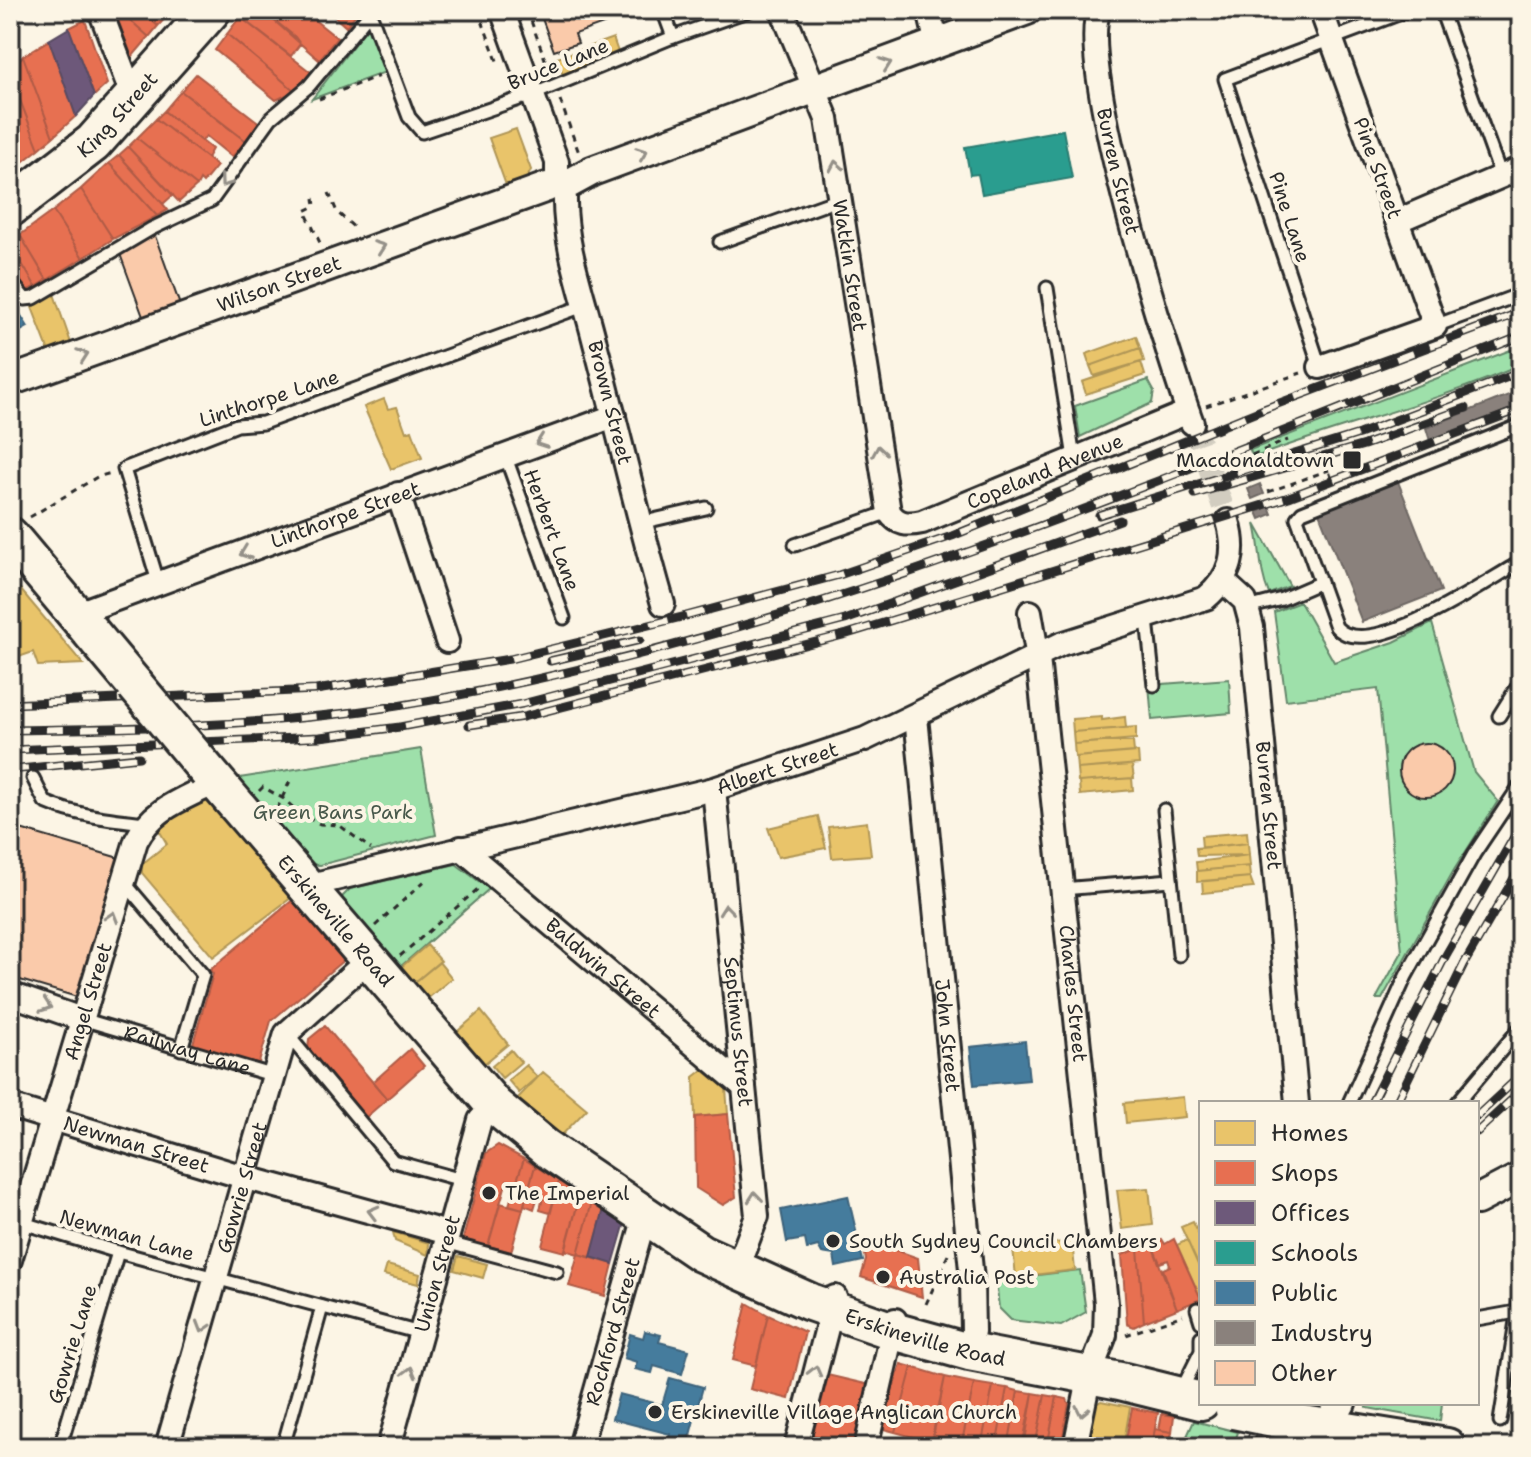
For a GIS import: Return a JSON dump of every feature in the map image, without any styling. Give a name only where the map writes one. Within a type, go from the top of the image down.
[{"type":"highway","name":"King Street","points":[[10,207],[93,143],[211,10]]},
{"type":"main road","name":"Erskineville Road","points":[[20,526],[75,614],[212,777],[306,886],[380,948],[494,1105],[546,1148],[656,1223],[738,1265],[833,1302],[905,1317],[971,1342],[1093,1367],[1199,1394]]},
{"type":"main road","name":"Erskineville Road","points":[[1252,1405],[1447,1447]]},
{"type":"street","points":[[100,10],[134,100]]},
{"type":"street","name":"Brown Street","points":[[502,10],[557,162],[565,215],[586,305],[639,523],[663,604]]},
{"type":"street","name":"Watkin Street","points":[[782,10],[827,119],[895,518]]},
{"type":"street","points":[[929,10],[937,45]]},
{"type":"street","name":"Wilson Street","points":[[10,381],[560,186],[592,171],[1027,10]]},
{"type":"street","name":"Burren Street","points":[[1099,10],[1093,30],[1094,51],[1110,131],[1141,261],[1194,414]]},
{"type":"street","name":"Pine Street","points":[[1321,10],[1435,326]]},
{"type":"street","points":[[1397,221],[1511,172]]},
{"type":"street","points":[[1320,367],[1435,326]]},
{"type":"street","name":"Copeland Avenue","points":[[895,518],[922,522],[1074,458],[1194,414]]},
{"type":"street","name":"Linthorpe Street","points":[[75,614],[160,586],[398,494],[614,416]]},
{"type":"street","points":[[398,494],[447,641]]},
{"type":"street","points":[[1228,521],[1234,550],[1223,581],[1243,598],[1247,608]]},
{"type":"street","name":"Albert Street","points":[[306,886],[714,789],[865,739],[1038,658],[1061,644],[1195,604],[1223,581]]},
{"type":"street","name":"Burren Street","points":[[1247,608],[1254,638],[1297,1101]]},
{"type":"street","name":"Charles Street","points":[[1030,612],[1038,658],[1106,1303],[1105,1335],[1093,1367],[1075,1447]]},
{"type":"street","name":"John Street","points":[[916,717],[965,1218],[971,1342]]},
{"type":"street","points":[[146,823],[212,777]]},
{"type":"street","name":"Septimus Street","points":[[714,789],[757,1216],[738,1265]]},
{"type":"street","name":"Angel Street","points":[[10,1260],[15,1221],[51,1120],[136,841],[146,823]]},
{"type":"street","name":"Baldwin Street","points":[[461,848],[744,1087]]},
{"type":"street","points":[[286,1034],[380,948]]},
{"type":"street","name":"Railway Lane","points":[[10,994],[81,1019]]},
{"type":"street","name":"Gowrie Street","points":[[167,1447],[286,1034]]},
{"type":"street","name":"Union Street","points":[[389,1447],[480,1120],[494,1105]]},
{"type":"street","name":"Newman Street","points":[[10,1106],[447,1237]]},
{"type":"street","points":[[1479,1197],[1521,1177]]},
{"type":"street","name":"Rochford Street","points":[[580,1447],[656,1223]]},
{"type":"street","points":[[796,1447],[833,1302]]},
{"type":"street","points":[[866,1447],[905,1317]]},
{"type":"lane","points":[[663,10],[673,37]]},
{"type":"lane","name":"Bruce Lane","points":[[392,72],[409,117],[422,132],[534,94],[673,37],[750,10]]},
{"type":"lane","points":[[1330,39],[1409,10]]},
{"type":"lane","points":[[1441,10],[1511,172]]},
{"type":"lane","points":[[371,12],[392,72]]},
{"type":"lane","points":[[10,280],[25,299],[34,298],[151,229],[212,200],[271,118],[309,86],[371,12]]},
{"type":"lane","name":"Pine Lane","points":[[1320,367],[1225,79],[1330,39]]},
{"type":"lane","points":[[720,242],[842,198]]},
{"type":"lane","points":[[1047,288],[1074,458]]},
{"type":"lane","points":[[1435,326],[1521,294]]},
{"type":"lane","name":"Linthorpe Lane","points":[[124,469],[237,425],[263,423],[586,305]]},
{"type":"lane","points":[[1521,425],[1302,512],[1297,518],[1297,527],[1341,634],[1368,639],[1439,609],[1521,562]]},
{"type":"lane","name":"Herbert Lane","points":[[505,455],[564,618]]},
{"type":"lane","points":[[124,469],[160,586]]},
{"type":"lane","points":[[639,523],[706,508]]},
{"type":"lane","points":[[795,545],[895,518]]},
{"type":"lane","points":[[1247,608],[1282,599],[1319,583]]},
{"type":"lane","points":[[1147,619],[1154,685]]},
{"type":"lane","points":[[1499,716],[1521,681]]},
{"type":"lane","points":[[33,778],[45,802],[59,808],[146,823]]},
{"type":"lane","points":[[1350,1101],[1406,976],[1474,854],[1521,784]]},
{"type":"lane","points":[[1164,810],[1179,955]]},
{"type":"lane","points":[[1062,889],[1171,880]]},
{"type":"lane","points":[[123,882],[203,975],[181,1049]]},
{"type":"lane","name":"Railway Lane","points":[[81,1019],[275,1076]]},
{"type":"lane","points":[[1459,1101],[1521,1027]]},
{"type":"lane","points":[[286,1034],[393,1161],[462,1180]]},
{"type":"lane","name":"Newman Lane","points":[[15,1221],[118,1252],[420,1333]]},
{"type":"lane","points":[[447,1237],[557,1272]]},
{"type":"lane","name":"Gowrie Lane","points":[[60,1447],[118,1252]]},
{"type":"lane","points":[[1500,1421],[1521,1290]]},
{"type":"lane","points":[[283,1447],[322,1307]]},
{"type":"lane","points":[[1197,1309],[1199,1316]]},
{"type":"lane","points":[[1479,1319],[1516,1312]]},
{"type":"path","points":[[309,103],[392,72]]},
{"type":"path","points":[[329,193],[337,212],[367,238]]},
{"type":"path","points":[[314,198],[315,206],[305,211],[326,256]]},
{"type":"path","points":[[1194,414],[1320,367]]},
{"type":"path","points":[[1216,433],[1224,430]]},
{"type":"path","points":[[1252,455],[1288,440]]},
{"type":"path","points":[[1326,461],[1331,477]]},
{"type":"path","points":[[20,526],[97,477],[124,469]]},
{"type":"path","points":[[1268,492],[1329,470]]},
{"type":"path","points":[[257,829],[284,799],[290,781]]},
{"type":"path","points":[[272,793],[284,799],[301,815],[320,824],[339,825],[393,866]]},
{"type":"path","points":[[380,948],[494,875]]},
{"type":"path","points":[[380,948],[428,878]]},
{"type":"path","points":[[905,1317],[965,1218]]},
{"type":"path","points":[[1121,1337],[1183,1315]]},
{"type":"green space","points":[[369,25],[388,71],[312,99]]},
{"type":"green space","points":[[1521,346],[1521,365],[1488,379],[1253,458],[1250,450]]},
{"type":"green space","points":[[1148,380],[1154,391],[1152,403],[1080,437],[1075,406]]},
{"type":"green space","points":[[1255,524],[1290,586],[1269,594],[1263,577]]},
{"type":"green space","points":[[1300,602],[1334,662],[1394,642],[1432,623],[1474,772],[1498,801],[1454,870],[1382,999],[1376,999],[1402,952],[1378,689],[1286,700],[1274,612]]},
{"type":"green space","points":[[1229,679],[1231,713],[1152,720],[1149,685]]},
{"type":"green space","name":"Green Bans Park","points":[[421,749],[436,835],[320,865],[309,864],[233,779]]},
{"type":"green space","name":"Green Bans Park","points":[[456,864],[489,889],[400,967],[344,906],[342,897],[350,889]]},
{"type":"green space","points":[[1080,1270],[1086,1312],[1061,1326],[1011,1320],[999,1308],[996,1280]]},
{"type":"green space","points":[[1366,1405],[1442,1405],[1440,1421],[1367,1408]]},
{"type":"green space","points":[[1194,1421],[1238,1432],[1234,1445],[1218,1442],[1215,1447],[1182,1447]]},
{"type":"building: Homes","points":[[613,38],[619,55],[563,75],[557,58]]},
{"type":"building: Homes","points":[[516,129],[531,170],[525,182],[507,188],[489,138]]},
{"type":"building: Homes","points":[[53,291],[72,346],[50,354],[30,302]]},
{"type":"building: Homes","points":[[1136,336],[1140,348],[1090,366],[1086,354]]},
{"type":"building: Homes","points":[[1140,348],[1144,361],[1094,376],[1090,366]]},
{"type":"building: Homes","points":[[1141,362],[1145,375],[1086,394],[1082,382]]},
{"type":"building: Homes","points":[[384,399],[388,409],[397,407],[406,432],[412,430],[422,458],[391,469],[364,407]]},
{"type":"building: Homes","points":[[10,577],[83,664],[38,666],[33,652],[10,660]]},
{"type":"building: Homes","points":[[1102,717],[1102,720],[1125,717],[1126,728],[1073,732],[1072,719]]},
{"type":"building: Homes","points":[[1136,727],[1136,739],[1074,744],[1073,732]]},
{"type":"building: Homes","points":[[1133,742],[1134,752],[1075,757],[1074,744]]},
{"type":"building: Homes","points":[[1138,752],[1139,764],[1077,769],[1076,757]]},
{"type":"building: Homes","points":[[1132,765],[1134,778],[1078,782],[1077,769]]},
{"type":"building: Homes","points":[[1132,778],[1133,790],[1080,795],[1079,782]]},
{"type":"building: Homes","points":[[207,800],[292,897],[213,957],[142,873],[142,864],[167,844],[159,830],[170,817]]},
{"type":"building: Homes","points":[[818,816],[826,848],[778,857],[768,828]]},
{"type":"building: Homes","points":[[867,822],[871,855],[832,858],[828,827]]},
{"type":"building: Homes","points":[[1247,832],[1248,843],[1202,848],[1201,836]]},
{"type":"building: Homes","points":[[1248,843],[1249,855],[1197,856],[1196,848]]},
{"type":"building: Homes","points":[[1249,855],[1250,866],[1197,871],[1196,862]]},
{"type":"building: Homes","points":[[1249,866],[1250,877],[1197,882],[1197,871]]},
{"type":"building: Homes","points":[[1250,877],[1254,888],[1203,893],[1202,881]]},
{"type":"building: Homes","points":[[427,945],[441,961],[414,983],[400,968]]},
{"type":"building: Homes","points":[[439,962],[452,978],[427,999],[414,983]]},
{"type":"building: Homes","points":[[481,1011],[508,1044],[479,1068],[452,1036]]},
{"type":"building: Homes","points":[[511,1050],[521,1062],[502,1078],[492,1066]]},
{"type":"building: Homes","points":[[526,1065],[537,1077],[519,1093],[508,1080]]},
{"type":"building: Homes","points":[[703,1070],[726,1089],[728,1114],[695,1117],[694,1077]]},
{"type":"building: Homes","points":[[543,1072],[587,1109],[560,1137],[516,1100]]},
{"type":"building: Homes","points":[[1183,1097],[1185,1117],[1126,1123],[1124,1103]]},
{"type":"building: Homes","points":[[1149,1188],[1153,1225],[1122,1229],[1117,1190]]},
{"type":"building: Homes","points":[[1193,1222],[1199,1235],[1199,1267],[1181,1227]]},
{"type":"building: Homes","points":[[393,1232],[429,1243],[428,1255],[395,1241]]},
{"type":"building: Homes","points":[[1187,1240],[1199,1267],[1199,1294],[1177,1245]]},
{"type":"building: Homes","points":[[1072,1241],[1075,1270],[1016,1277],[1013,1248]]},
{"type":"building: Homes","points":[[458,1256],[487,1264],[483,1278],[454,1270]]},
{"type":"building: Homes","points":[[387,1265],[420,1274],[418,1284],[384,1275]]},
{"type":"building: Homes","points":[[1101,1401],[1130,1407],[1124,1442],[1128,1443],[1127,1447],[1087,1447],[1095,1405]]},
{"type":"building: Shops","points":[[114,10],[119,10],[149,37],[132,57]]},
{"type":"building: Shops","points":[[119,10],[140,10],[158,26],[149,37]]},
{"type":"building: Shops","points":[[140,10],[160,10],[167,16],[158,26]]},
{"type":"building: Shops","points":[[247,10],[262,10],[295,37],[300,44],[291,56],[240,17]]},
{"type":"building: Shops","points":[[262,10],[302,10],[337,38],[319,60]]},
{"type":"building: Shops","points":[[327,10],[359,10],[346,27]]},
{"type":"building: Shops","points":[[240,17],[312,73],[295,91],[227,34]]},
{"type":"building: Shops","points":[[85,20],[107,84],[94,96],[69,28]]},
{"type":"building: Shops","points":[[227,34],[295,91],[276,100],[215,50]]},
{"type":"building: Shops","points":[[49,40],[76,116],[53,137],[23,56]]},
{"type":"building: Shops","points":[[23,56],[53,137],[39,149],[10,74],[10,69]]},
{"type":"building: Shops","points":[[196,74],[262,125],[248,143],[181,91]]},
{"type":"building: Shops","points":[[181,91],[246,141],[232,157],[206,136],[202,141],[164,111]]},
{"type":"building: Shops","points":[[19,98],[39,149],[10,172],[10,101]]},
{"type":"building: Shops","points":[[164,111],[212,149],[207,158],[156,119]]},
{"type":"building: Shops","points":[[156,119],[217,166],[203,183],[200,180],[197,186],[137,138]]},
{"type":"building: Shops","points":[[137,138],[197,186],[179,202],[128,147]]},
{"type":"building: Shops","points":[[128,147],[173,195],[163,204],[119,155]]},
{"type":"building: Shops","points":[[119,155],[168,210],[157,216],[109,163]]},
{"type":"building: Shops","points":[[109,163],[157,216],[113,239],[81,189]]},
{"type":"building: Shops","points":[[81,189],[113,239],[83,258],[53,211]]},
{"type":"building: Shops","points":[[53,211],[83,258],[47,280],[20,235]]},
{"type":"building: Shops","points":[[20,235],[47,280],[36,287],[10,244],[10,240]]},
{"type":"building: Shops","points":[[10,244],[36,287],[23,292],[10,270]]},
{"type":"building: Shops","points":[[294,899],[345,959],[271,1021],[258,1066],[192,1047],[213,974],[210,970]]},
{"type":"building: Shops","points":[[325,1026],[387,1099],[365,1118],[308,1050],[309,1039]]},
{"type":"building: Shops","points":[[410,1049],[424,1066],[387,1099],[373,1082]]},
{"type":"building: Shops","points":[[728,1114],[736,1197],[723,1205],[696,1188],[695,1117]]},
{"type":"building: Shops","name":"The Imperial","points":[[498,1145],[524,1159],[516,1183],[507,1180],[488,1246],[463,1239],[486,1153]]},
{"type":"building: Shops","points":[[524,1159],[535,1166],[523,1209],[509,1205]]},
{"type":"building: Shops","points":[[535,1166],[559,1181],[550,1213],[540,1210],[543,1197],[538,1196],[534,1209],[524,1205]]},
{"type":"building: Shops","points":[[559,1181],[580,1195],[565,1252],[542,1246]]},
{"type":"building: Shops","points":[[580,1195],[592,1202],[578,1254],[565,1250]]},
{"type":"building: Shops","points":[[592,1202],[604,1209],[591,1257],[578,1254]]},
{"type":"building: Shops","points":[[500,1203],[523,1209],[511,1252],[488,1246]]},
{"type":"building: Shops","points":[[862,1238],[918,1258],[922,1297],[861,1277],[866,1260]]},
{"type":"building: Shops","points":[[1162,1239],[1165,1244],[1174,1239],[1199,1300],[1177,1309],[1163,1269],[1170,1266],[1168,1260],[1160,1263],[1151,1243]]},
{"type":"building: Shops","points":[[1151,1243],[1177,1309],[1144,1322],[1138,1249]]},
{"type":"building: Shops","points":[[1138,1249],[1144,1322],[1134,1327],[1127,1324],[1122,1255]]},
{"type":"building: Shops","points":[[578,1254],[613,1264],[605,1296],[569,1286]]},
{"type":"building: Shops","points":[[747,1303],[768,1315],[756,1366],[733,1360]]},
{"type":"building: Shops","points":[[768,1315],[805,1332],[789,1399],[750,1389]]},
{"type":"building: Shops","points":[[901,1364],[912,1367],[895,1432],[880,1428]]},
{"type":"building: Shops","points":[[912,1367],[945,1377],[931,1442],[895,1432]]},
{"type":"building: Shops","points":[[823,1374],[870,1385],[856,1446],[808,1434]]},
{"type":"building: Shops","points":[[945,1377],[974,1383],[961,1447],[931,1447]]},
{"type":"building: Shops","points":[[974,1383],[993,1386],[981,1447],[961,1447]]},
{"type":"building: Shops","points":[[993,1386],[1007,1388],[996,1447],[981,1447]]},
{"type":"building: Shops","points":[[1007,1388],[1018,1391],[1008,1447],[996,1447]]},
{"type":"building: Shops","points":[[1018,1391],[1033,1393],[1022,1447],[1008,1447]]},
{"type":"building: Shops","points":[[1033,1393],[1045,1395],[1035,1447],[1024,1447]]},
{"type":"building: Shops","points":[[1045,1395],[1057,1397],[1047,1447],[1035,1447]]},
{"type":"building: Shops","points":[[1057,1397],[1067,1399],[1069,1404],[1061,1447],[1047,1447]]},
{"type":"building: Shops","points":[[1132,1408],[1158,1413],[1152,1444],[1126,1439]]},
{"type":"building: Shops","points":[[1162,1414],[1174,1416],[1172,1432],[1159,1430]]},
{"type":"building: Shops","points":[[1155,1429],[1172,1432],[1169,1447],[1151,1447]]},
{"type":"building: Offices","points":[[69,28],[94,96],[76,116],[49,40]]},
{"type":"building: Offices","points":[[604,1209],[623,1221],[624,1226],[613,1264],[591,1257]]},
{"type":"building: Schools","points":[[1063,130],[1072,178],[982,194],[978,174],[970,175],[965,147]]},
{"type":"building: Public","points":[[10,298],[28,327],[10,337]]},
{"type":"building: Public","points":[[1025,1041],[1029,1080],[974,1085],[970,1047]]},
{"type":"building: Public","points":[[848,1196],[863,1261],[836,1267],[834,1255],[822,1253],[818,1246],[807,1249],[805,1239],[787,1242],[781,1210]]},
{"type":"building: Public","points":[[645,1331],[661,1335],[659,1342],[689,1350],[682,1374],[654,1366],[652,1373],[635,1369],[637,1362],[624,1358],[630,1334],[643,1338]]},
{"type":"building: Public","name":"Erskineville Village Anglican Church","points":[[670,1378],[703,1387],[687,1446],[668,1441],[670,1434],[612,1419],[619,1394],[662,1405]]},
{"type":"building: Industry","points":[[1519,391],[1521,405],[1430,441],[1426,428]]},
{"type":"building: Industry","points":[[1397,479],[1441,591],[1362,622],[1318,510]]},
{"type":"building: Industry","points":[[1260,484],[1264,494],[1252,499],[1248,489]]},
{"type":"building: Industry","points":[[1269,506],[1272,514],[1260,519],[1257,512]]},
{"type":"building: Industry","points":[[1255,1435],[1292,1441],[1291,1447],[1253,1447]]},
{"type":"building: Other","points":[[548,10],[608,10],[612,21],[575,34],[578,43],[554,51],[540,13]]},
{"type":"building: Other","points":[[154,233],[181,308],[145,322],[120,254]]},
{"type":"building: Other","points":[[1426,743],[1445,751],[1453,770],[1445,789],[1426,797],[1407,789],[1399,770],[1407,751]]},
{"type":"building: Other","points":[[10,826],[119,858],[77,997],[10,977]]},
{"type":"tunnel","points":[[1193,423],[1228,521]]},
{"type":"railway","points":[[10,704],[316,690],[510,659],[686,616],[839,575],[952,536],[1264,409],[1521,312]]},
{"type":"railway","points":[[10,730],[204,725],[349,713],[543,678],[686,642],[968,552],[1246,446],[1521,336]]},
{"type":"railway","points":[[1099,515],[1359,434],[1521,372]]},
{"type":"railway","points":[[1195,494],[1364,445],[1466,408]]},
{"type":"railway","points":[[469,725],[523,717],[847,634],[1289,497],[1521,409]]},
{"type":"railway","points":[[10,750],[320,737],[400,727],[522,704],[845,620],[1120,520]]},
{"type":"railway","points":[[550,661],[640,640]]},
{"type":"railway","points":[[10,770],[139,757]]},
{"type":"railway","points":[[1372,1101],[1446,955],[1521,825]]},
{"type":"railway","points":[[1397,1101],[1464,964],[1521,866]]},
{"type":"railway","points":[[1479,1114],[1521,1075]]},
{"type":"railway","points":[[1479,1130],[1521,1091]]},
{"type":"railway","points":[[1248,1447],[1264,1405]]},
{"type":"railway","points":[[1272,1447],[1283,1405]]},
{"type":"place","name":"Macdonaldtown","points":[[1352,460]]},
{"type":"place","name":"The Imperial","points":[[489,1193]]},
{"type":"place","name":"South Sydney Council Chambers","points":[[833,1241]]},
{"type":"place","name":"Australia Post","points":[[883,1277]]},
{"type":"place","name":"Erskineville Village Anglican Church","points":[[655,1412]]}]
